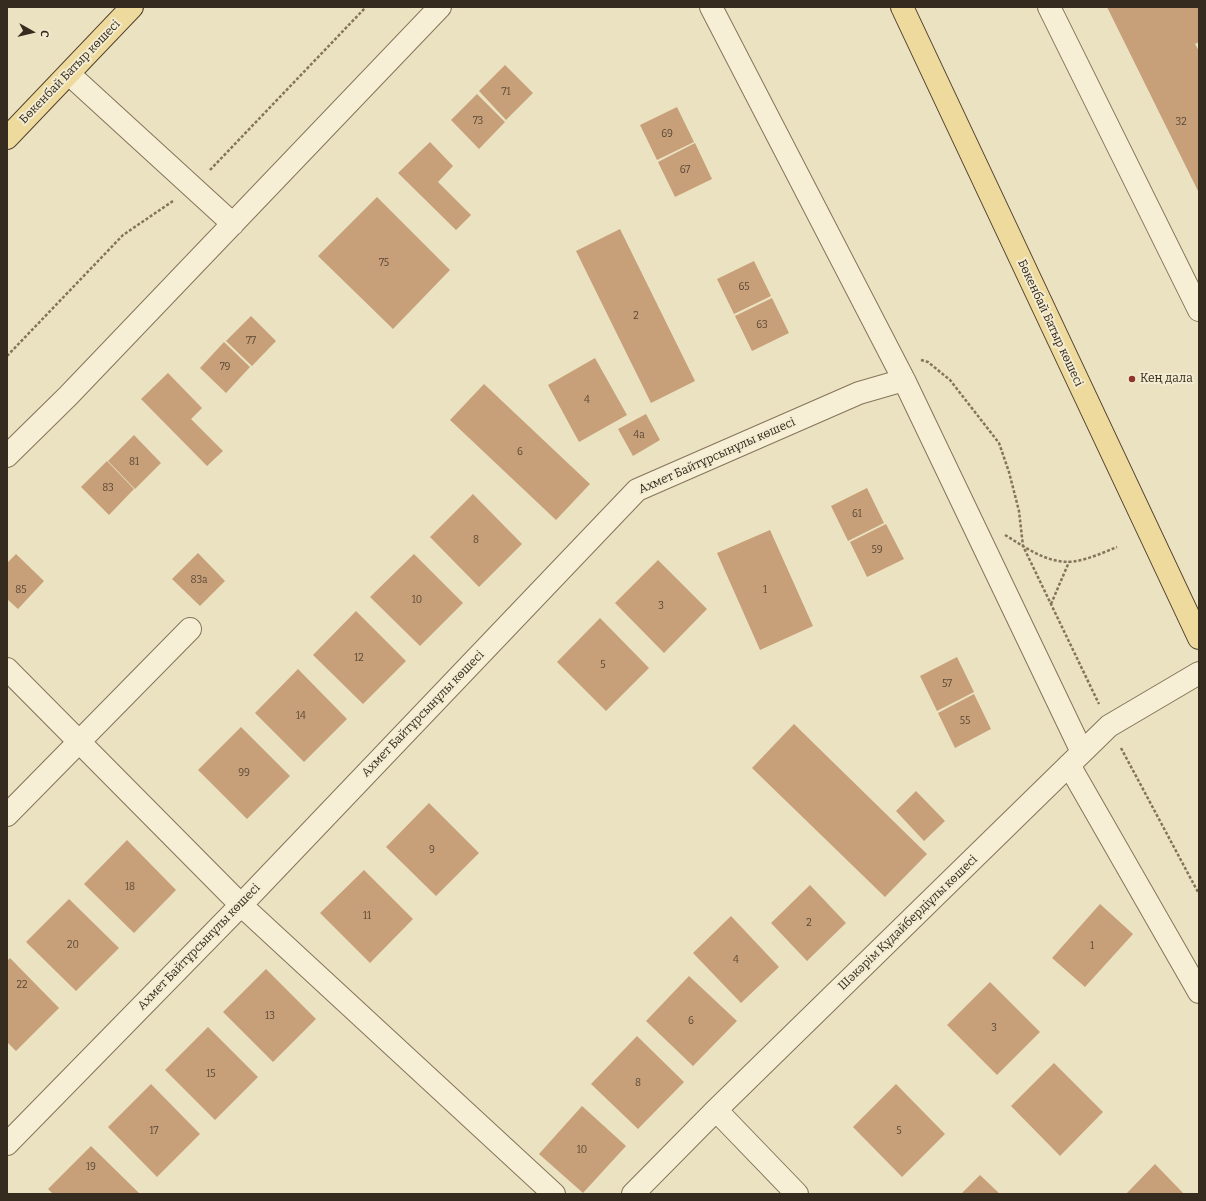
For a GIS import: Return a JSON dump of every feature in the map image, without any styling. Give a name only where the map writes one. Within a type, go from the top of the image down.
[{"type":"main road","name":"Бөкенбай Батыр көшесі","points":[[7,138],[132,7]]},
{"type":"main road","name":"Бөкенбай Батыр көшесі","points":[[902,7],[1199,638]]},
{"type":"street","points":[[7,456],[68,396],[440,7]]},
{"type":"street","points":[[711,7],[904,380],[1075,758],[1199,992]]},
{"type":"street","points":[[1049,7],[1199,310]]},
{"type":"street","points":[[69,74],[233,224]]},
{"type":"street","name":"Ахмет Байтұрсынұлы көшесі","points":[[7,1144],[241,905],[636,490],[859,393],[904,380]]},
{"type":"street","points":[[7,815],[190,629]]},
{"type":"street","points":[[7,668],[241,905],[554,1194]]},
{"type":"street","name":"Шәкәрім Құдайбердіұлы көшесі","points":[[633,1194],[716,1110],[1109,726],[1199,673]]},
{"type":"street","points":[[716,1110],[797,1194]]},
{"type":"path","points":[[889,352],[928,362],[950,380],[999,444],[1009,472],[1019,510],[1023,546],[1109,726],[1199,894]]},
{"type":"path","points":[[1002,532],[1033,552],[1054,561],[1069,562],[1084,560],[1117,547]]},
{"type":"path","points":[[1051,604],[1069,562]]},
{"type":"building","points":[[1107,7],[1199,7],[1199,42],[1195,44],[1199,51],[1199,193]]},
{"type":"building","points":[[505,65],[533,93],[506,120],[479,91]]},
{"type":"building","points":[[477,94],[505,122],[479,149],[451,120]]},
{"type":"building","points":[[677,107],[694,142],[657,160],[640,125]]},
{"type":"building","points":[[430,142],[453,166],[438,182],[471,215],[456,230],[398,173]]},
{"type":"building","points":[[695,143],[712,179],[675,197],[658,162]]},
{"type":"building","points":[[377,197],[450,270],[393,329],[318,256]]},
{"type":"building","points":[[620,229],[695,381],[651,403],[576,251]]},
{"type":"building","points":[[754,261],[771,296],[734,314],[717,279]]},
{"type":"building","points":[[772,298],[789,333],[752,351],[735,316]]},
{"type":"building","points":[[251,316],[276,341],[252,366],[226,341]]},
{"type":"building","points":[[224,342],[250,367],[226,393],[200,368]]},
{"type":"building","points":[[595,358],[627,415],[579,442],[548,385]]},
{"type":"building","points":[[168,373],[202,408],[191,419],[223,451],[207,466],[141,399]]},
{"type":"building","points":[[484,384],[590,484],[556,520],[450,420]]},
{"type":"building","points":[[646,414],[660,440],[633,456],[618,429]]},
{"type":"building","points":[[134,435],[161,463],[135,489],[108,461]]},
{"type":"building","points":[[107,461],[134,489],[109,515],[81,487]]},
{"type":"building","points":[[867,488],[884,523],[848,541],[831,506]]},
{"type":"building","points":[[473,494],[522,544],[479,587],[430,537]]},
{"type":"building","points":[[886,524],[904,559],[867,577],[850,542]]},
{"type":"building","points":[[770,530],[813,626],[760,650],[717,553]]},
{"type":"building","points":[[198,553],[225,581],[200,606],[172,579]]},
{"type":"building","points":[[16,554],[44,581],[18,609],[7,599],[7,563]]},
{"type":"building","points":[[414,554],[463,603],[420,646],[370,597]]},
{"type":"building","points":[[658,560],[707,609],[664,653],[615,603]]},
{"type":"building","points":[[356,611],[406,661],[363,704],[313,655]]},
{"type":"building","points":[[600,618],[649,668],[606,711],[557,662]]},
{"type":"building","points":[[957,657],[974,692],[937,711],[920,676]]},
{"type":"building","points":[[298,669],[347,719],[304,762],[255,713]]},
{"type":"building","points":[[974,694],[991,729],[955,748],[938,713]]},
{"type":"building","points":[[794,724],[927,854],[885,897],[752,768]]},
{"type":"building","points":[[241,727],[290,776],[247,819],[198,770]]},
{"type":"building","points":[[916,791],[945,821],[924,841],[896,811]]},
{"type":"building","points":[[429,803],[479,853],[436,896],[386,847]]},
{"type":"building","points":[[127,840],[176,890],[134,933],[84,884]]},
{"type":"building","points":[[364,870],[413,919],[370,963],[320,913]]},
{"type":"building","points":[[810,885],[846,923],[807,961],[771,923]]},
{"type":"building","points":[[69,899],[119,948],[76,991],[26,942]]},
{"type":"building","points":[[1100,904],[1133,934],[1085,987],[1052,958]]},
{"type":"building","points":[[731,916],[779,967],[741,1003],[693,953]]},
{"type":"building","points":[[10,958],[59,1008],[16,1051],[7,1042],[7,961]]},
{"type":"building","points":[[266,969],[316,1019],[273,1062],[223,1012]]},
{"type":"building","points":[[689,976],[737,1021],[693,1066],[646,1021]]},
{"type":"building","points":[[990,982],[1040,1032],[997,1075],[947,1025]]},
{"type":"building","points":[[208,1027],[258,1077],[215,1120],[165,1070]]},
{"type":"building","points":[[637,1036],[684,1082],[638,1129],[591,1084]]},
{"type":"building","points":[[1054,1063],[1103,1112],[1060,1156],[1011,1106]]},
{"type":"building","points":[[151,1084],[200,1134],[157,1177],[108,1127]]},
{"type":"building","points":[[896,1084],[945,1134],[902,1177],[853,1127]]},
{"type":"building","points":[[582,1106],[626,1146],[583,1193],[539,1154]]},
{"type":"building","points":[[91,1146],[140,1194],[53,1194],[48,1189]]},
{"type":"building","points":[[1155,1164],[1184,1194],[1126,1194]]},
{"type":"building","points":[[980,1175],[1000,1194],[961,1194]]},
{"type":"place","name":"Кең дала","points":[[1132,379]]}]
